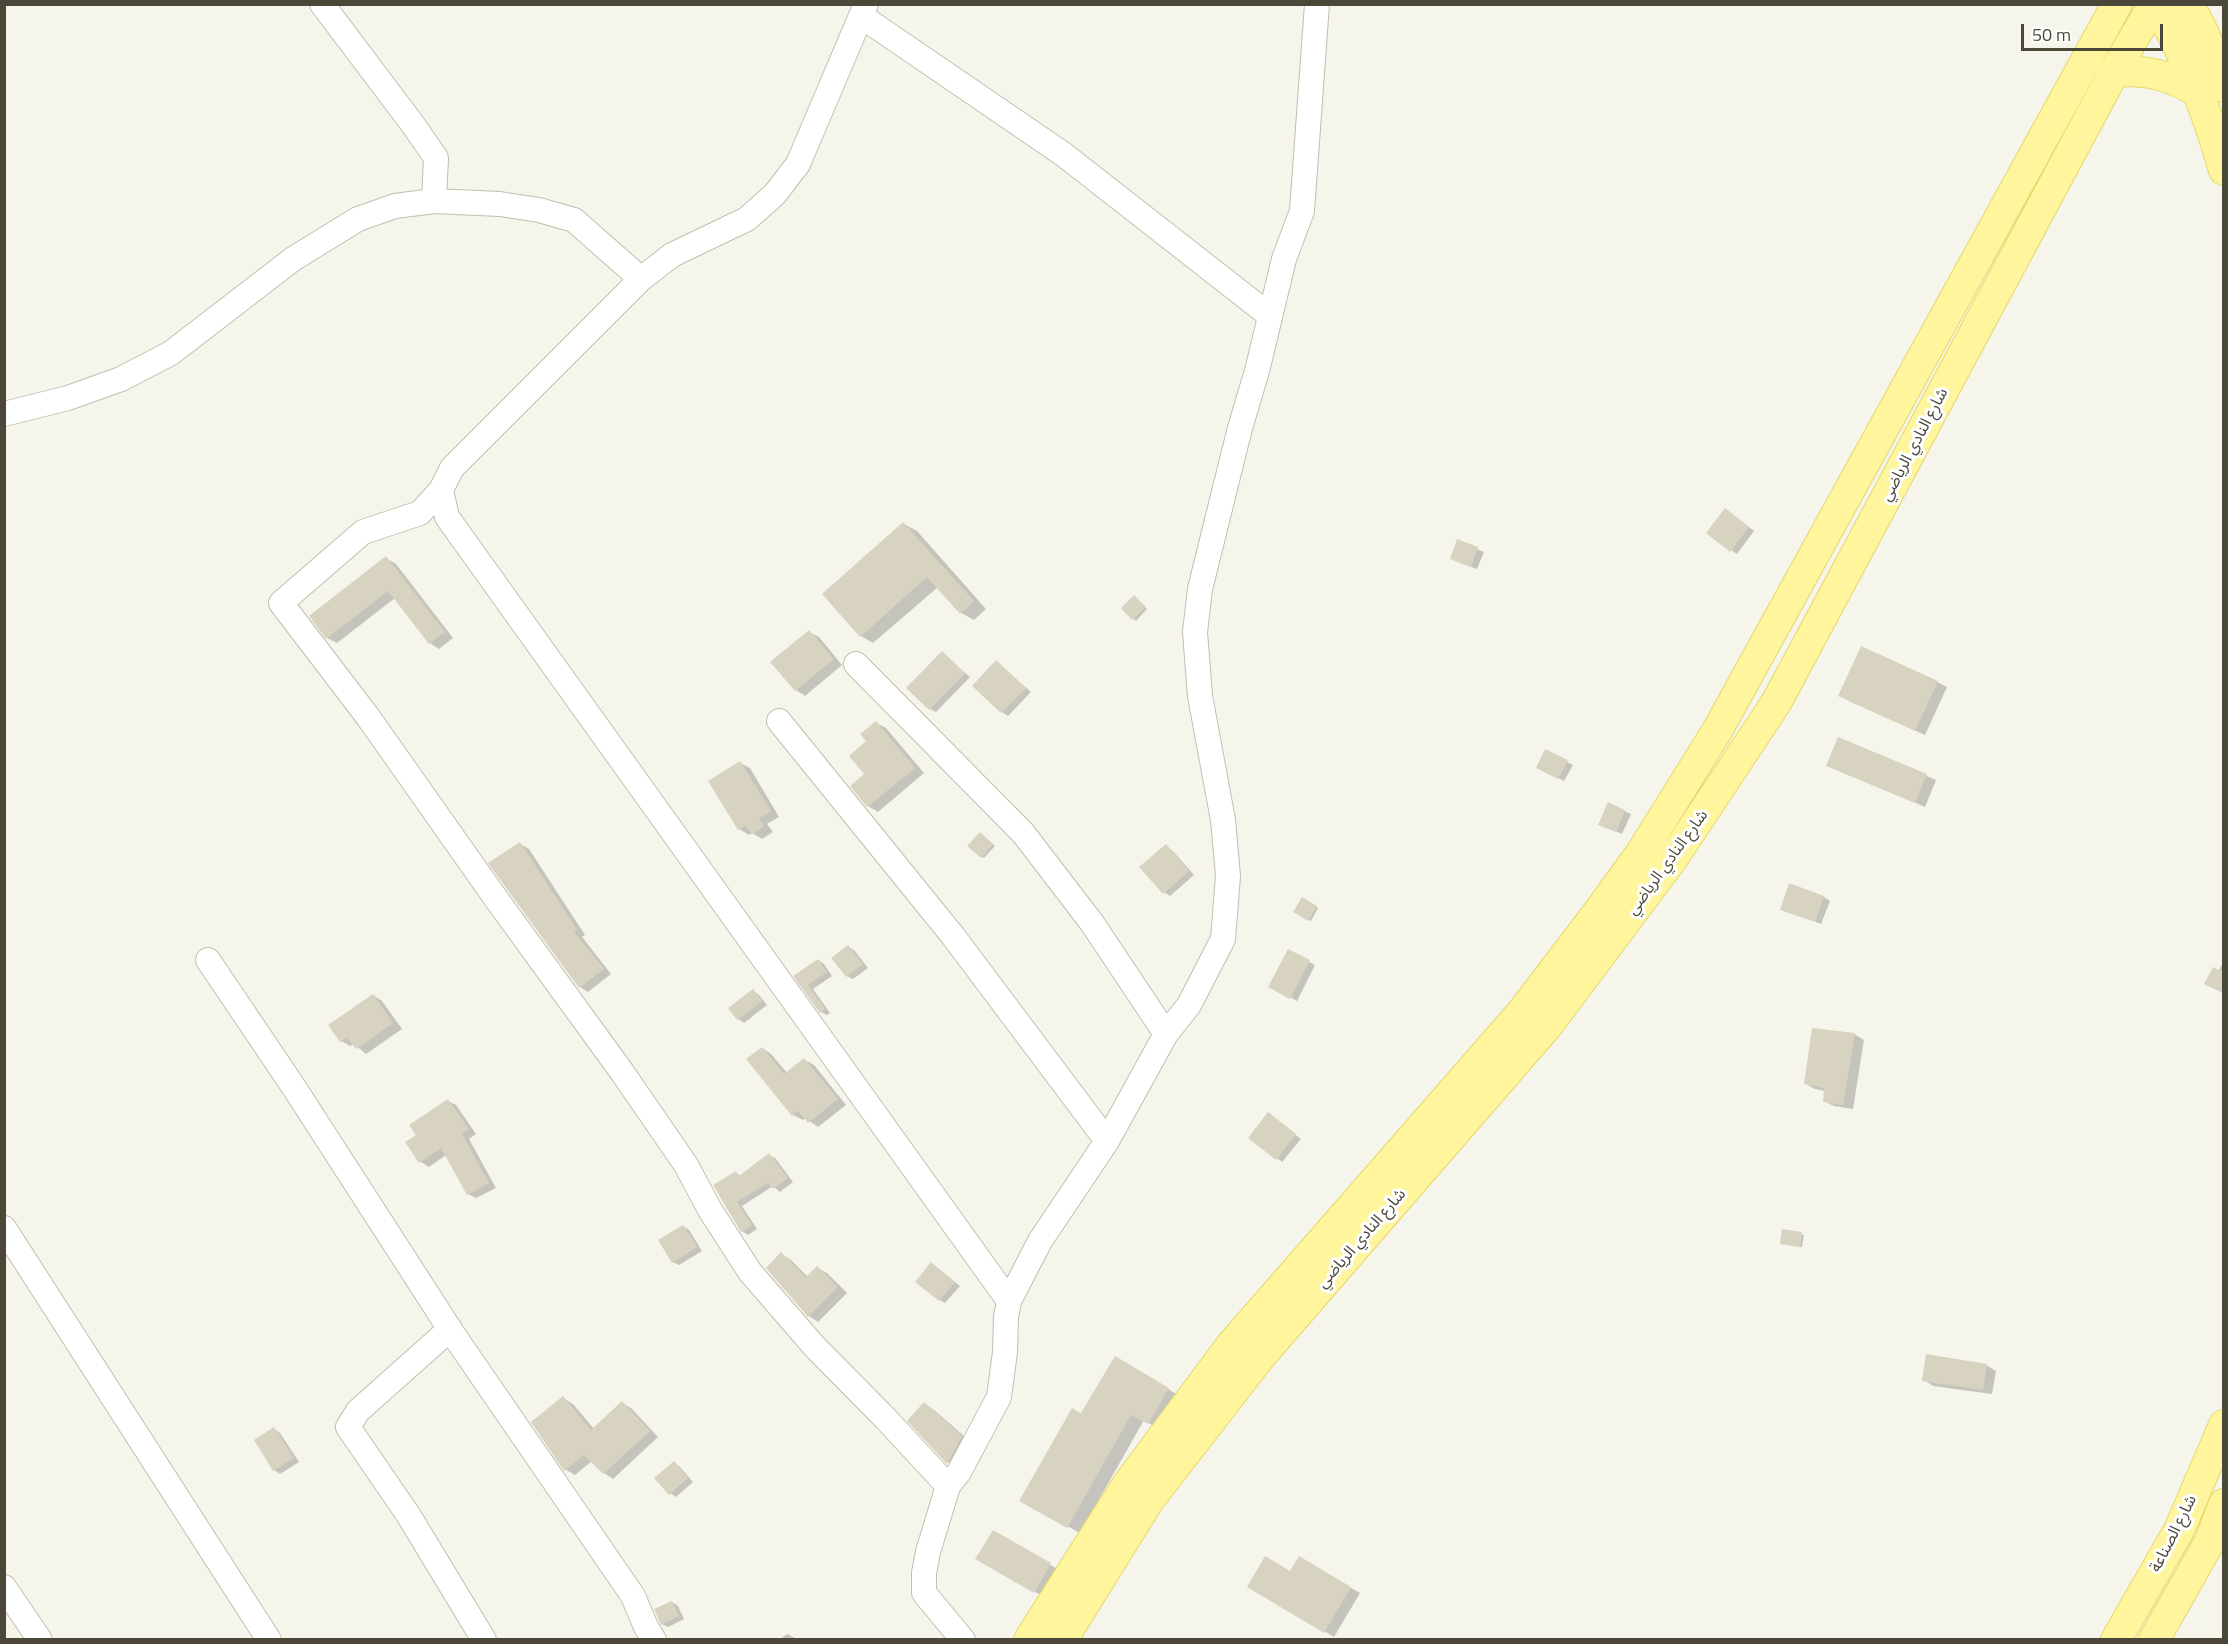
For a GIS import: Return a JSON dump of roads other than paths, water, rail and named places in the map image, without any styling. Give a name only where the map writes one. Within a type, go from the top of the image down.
[{"type":"main road","name":"شارع النادي الرياضي","points":[[1281,1310],[1522,1012],[1599,911],[1647,843],[1717,731],[2117,4]]},
{"type":"main road","name":"شارع النادي الرياضي","points":[[1029,1640],[1138,1492],[1232,1344],[1281,1310],[1548,1025],[1667,867],[1743,756],[1776,703],[2115,72],[2155,4]]},
{"type":"main road","points":[[2155,4],[2180,48],[2212,91]]},
{"type":"main road","points":[[2189,4],[2204,34],[2223,170]]},
{"type":"main road","points":[[2115,72],[2137,71],[2160,74],[2212,91]]},
{"type":"main road","points":[[1969,274],[1999,288]]},
{"type":"main road","points":[[1831,525],[1864,539]]},
{"type":"main road","name":"شارع الصناعة","points":[[2116,1640],[2179,1530],[2223,1425]]},
{"type":"main road","name":"شارع النادي الرياضي","points":[[1062,1640],[1138,1492]]},
{"type":"main road","name":"شارع الصناعة","points":[[2154,1640],[2209,1544],[2223,1504]]},
{"type":"main road","points":[[2179,1530],[2209,1544]]},
{"type":"street","points":[[322,4],[436,158],[434,201]]},
{"type":"street","points":[[963,1640],[924,1593],[924,1573],[948,1486],[999,1397],[1009,1301],[1040,1241],[1107,1141],[1166,1034],[1189,1005],[1223,939],[1228,876],[1223,820],[1200,696],[1195,632],[1200,589],[1240,428],[1257,371],[1284,259],[1302,211],[1317,4]]},
{"type":"street","points":[[948,1486],[814,1346],[750,1272],[686,1165],[622,1071],[374,726],[281,603],[363,532],[420,513],[441,490],[453,468],[642,279],[672,255],[747,219],[775,194],[798,164],[863,10],[1063,154],[1269,315]]},
{"type":"street","points":[[4,414],[68,398],[121,379],[171,353],[293,259],[358,219],[395,206],[434,201],[500,204],[539,210],[574,220],[642,279]]},
{"type":"street","points":[[441,490],[447,517],[1009,1301]]},
{"type":"street","points":[[856,664],[1023,833],[1092,923],[1166,1034]]},
{"type":"street","points":[[779,722],[953,936],[1107,1141]]},
{"type":"street","points":[[208,960],[308,1108],[450,1329],[633,1596],[645,1627],[654,1640]]},
{"type":"street","points":[[4,1228],[269,1640]]},
{"type":"street","points":[[450,1329],[358,1412],[348,1427],[409,1516],[484,1640]]},
{"type":"street","points":[[4,1587],[40,1640]]}]
